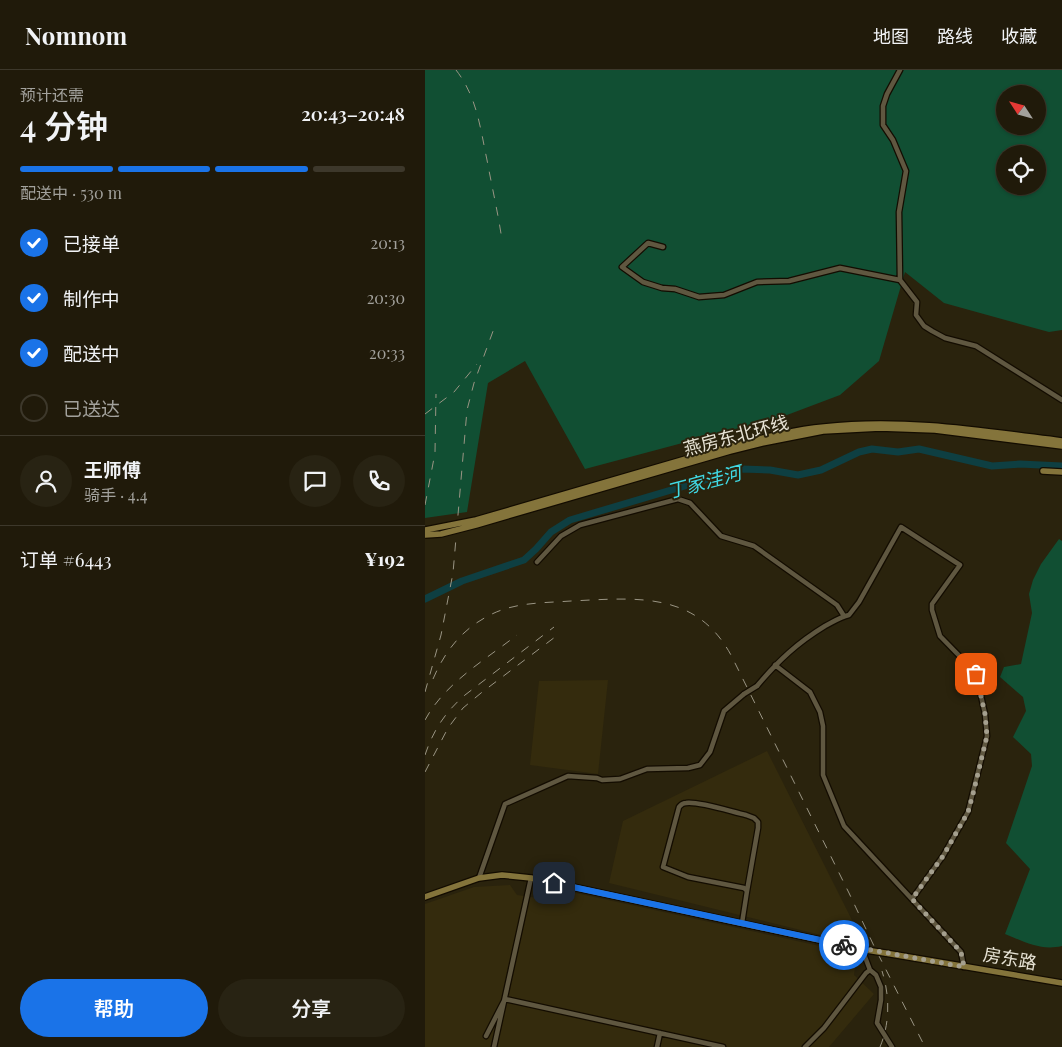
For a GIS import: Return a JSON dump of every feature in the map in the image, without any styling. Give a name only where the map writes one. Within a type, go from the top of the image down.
[{"type":"main road","name":"燕房东北环线","points":[[425,530],[476,520],[727,447],[781,434],[823,427],[881,424],[936,425],[1062,441]]},
{"type":"main road","name":"燕房东北环线","points":[[425,536],[476,525],[762,443],[823,431],[880,428],[935,430],[1062,446]]},
{"type":"main road","points":[[1043,471],[1062,472]]},
{"type":"main road","name":"房东路","points":[[425,897],[479,878],[502,876],[531,878],[864,949],[1062,983]]},
{"type":"street","points":[[900,70],[887,94],[883,106],[883,125],[893,140],[906,171],[899,212],[900,280],[917,302],[916,315],[924,326],[945,338],[976,346],[1062,400]]},
{"type":"street","points":[[663,247],[649,243],[622,266],[643,282],[662,288],[675,289],[699,297],[724,295],[757,282],[789,281],[840,268],[900,280]]},
{"type":"street","points":[[537,562],[561,536],[580,525],[678,499],[690,503],[721,536],[754,546],[837,605],[844,616]]},
{"type":"street","points":[[479,878],[505,804],[568,776],[602,780],[620,779],[647,769],[688,768],[700,765],[710,752],[724,711],[757,686],[787,653],[808,636],[849,615],[859,602],[901,526],[960,565],[932,604],[932,610],[940,636],[976,674],[985,714],[987,736],[968,812],[943,856],[912,899]]},
{"type":"street","points":[[775,665],[810,692],[820,712],[823,726],[823,775],[844,826],[961,952],[964,967]]},
{"type":"street","points":[[742,923],[758,828],[757,822],[754,818],[746,815],[699,804],[682,804],[679,807],[663,867],[688,877],[744,888],[747,891]]},
{"type":"street","points":[[494,1047],[531,878]]},
{"type":"street","points":[[864,949],[870,970],[876,975],[881,987],[877,1024],[892,1047]]},
{"type":"street","points":[[805,1047],[824,1028],[870,970]]},
{"type":"street","points":[[505,998],[723,1047]]},
{"type":"street","points":[[486,1036],[505,998]]},
{"type":"street","points":[[657,1047],[660,1033]]},
{"type":"shaded area","points":[[608,680],[598,774],[530,765],[539,681]]},
{"type":"shaded area","points":[[767,751],[860,936],[837,939],[609,883],[623,821]]},
{"type":"shaded area","points":[[510,885],[517,895],[545,899],[557,889],[857,954],[854,975],[874,994],[829,1047],[425,1047],[425,904],[474,887]]},
{"type":"green space","points":[[425,70],[1062,70],[1062,330],[1049,332],[944,303],[905,272],[879,361],[840,395],[787,415],[585,469],[525,361],[488,383],[467,512],[425,518]]},
{"type":"green space","points":[[1059,539],[1062,541],[1062,946],[1040,947],[1005,934],[1030,869],[1006,843],[1032,766],[1031,754],[1013,737],[1026,711],[1023,697],[1000,677],[1004,667],[1021,664],[1032,613],[1029,594],[1033,580],[1041,564]]},
{"type":"waterway","name":"丁家洼河","points":[[425,599],[462,581],[524,560],[551,532],[570,520],[742,469],[770,470],[798,475],[821,470],[859,452],[872,449],[898,452],[919,449],[992,466],[1020,464],[1062,466]]},
{"type":"railway","points":[[456,70],[469,91],[480,124],[502,240]]},
{"type":"railway","points":[[425,692],[441,635],[453,573],[467,410],[474,383],[496,323]]},
{"type":"railway","points":[[425,414],[454,392],[477,364]]},
{"type":"railway","points":[[425,505],[435,453],[436,394]]},
{"type":"railway","points":[[433,679],[443,659],[463,634],[490,615],[509,608],[550,602],[618,599],[641,600],[683,609],[701,620],[718,635],[732,657],[925,1047]]},
{"type":"railway","points":[[425,755],[441,722],[458,701],[554,627]]},
{"type":"railway","points":[[425,772],[448,728],[463,708],[559,634]]},
{"type":"railway","points":[[425,720],[433,707],[454,683],[517,635]]},
{"type":"railway","points":[[880,1047],[886,1029],[888,1009],[885,980],[882,971]]},
{"type":"way so far","points":[[844,945],[964,967],[961,952],[912,899],[943,856],[968,812],[987,736],[985,714],[976,674]]},
{"type":"route","points":[[554,883],[844,945]]}]
